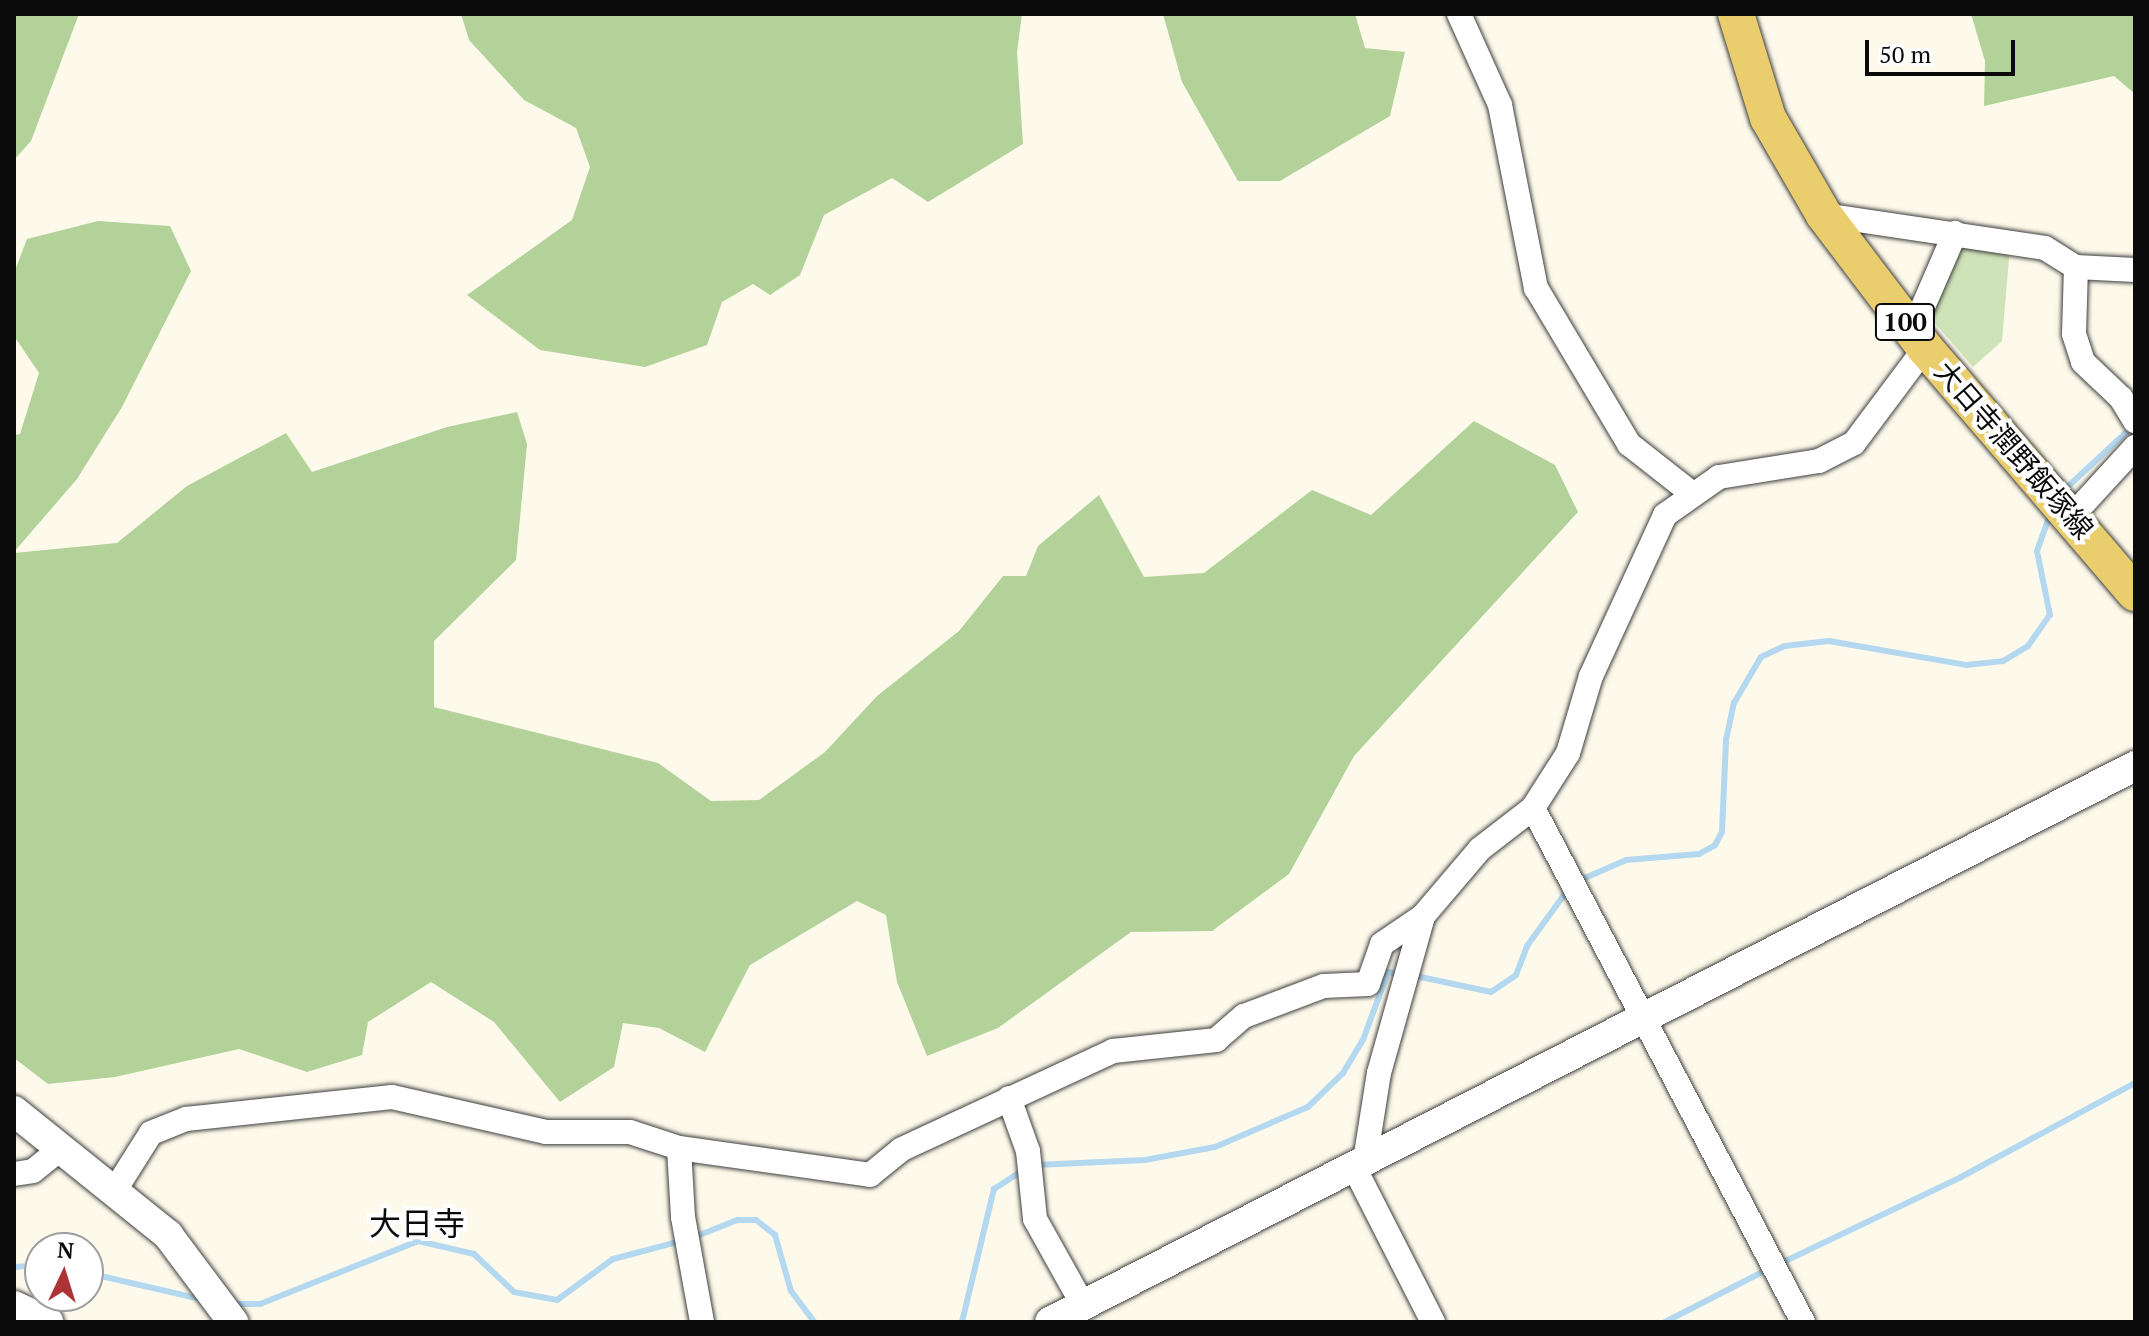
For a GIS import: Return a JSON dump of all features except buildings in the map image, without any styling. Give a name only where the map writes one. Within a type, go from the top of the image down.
[{"type":"main road","name":"大日寺潤野飯塚線","points":[[1736,14],[1768,118],[1824,215],[1916,336],[2073,515],[2135,593]]},
{"type":"street","points":[[1459,14],[1500,105],[1536,288],[1629,444],[1690,492]]},
{"type":"street","points":[[1824,215],[2045,248],[2076,267],[2135,270]]},
{"type":"street","points":[[115,1190],[151,1133],[186,1119],[392,1097],[546,1132],[630,1132],[679,1148],[870,1175],[902,1149],[1113,1051],[1216,1040],[1244,1016],[1324,986],[1368,984],[1382,944],[1423,916],[1480,849],[1533,808],[1568,753],[1591,676],[1643,554],[1665,515],[1690,492],[1754,468],[1819,461],[1854,443],[1916,336],[1922,309],[1955,233]]},
{"type":"street","points":[[2076,267],[2074,334],[2083,362],[2132,415]]},
{"type":"street","points":[[2073,515],[2135,447]]},
{"type":"street","points":[[1050,1322],[2135,766]]},
{"type":"street","points":[[1533,808],[1646,1015],[1803,1322]]},
{"type":"street","points":[[1423,916],[1379,1073],[1359,1164],[1433,1322]]},
{"type":"street","points":[[1009,1098],[1028,1151],[1035,1219],[1083,1305]]},
{"type":"street","points":[[14,1111],[63,1147],[168,1235],[206,1282],[232,1321]]},
{"type":"street","points":[[14,1174],[33,1171],[63,1147]]},
{"type":"street","points":[[679,1148],[683,1217],[702,1322]]},
{"type":"street","points":[[14,1306],[49,1322]]},
{"type":"green space","points":[[14,14],[79,14],[31,141],[14,160]]},
{"type":"green space","points":[[461,14],[1022,14],[1017,52],[1023,144],[928,202],[892,178],[824,215],[800,275],[770,295],[753,284],[722,302],[707,345],[645,367],[540,350],[467,295],[572,220],[590,167],[576,128],[524,100],[469,40]]},
{"type":"green space","points":[[1163,14],[1355,14],[1365,48],[1405,52],[1390,116],[1280,181],[1238,181],[1182,82]]},
{"type":"green space","points":[[1971,14],[2135,14],[2135,94],[2114,76],[1984,106],[1985,61]]},
{"type":"green space","points":[[98,221],[170,226],[191,271],[122,407],[77,479],[14,552],[14,435],[20,434],[39,373],[14,336],[14,273],[27,239]]},
{"type":"green space","points":[[1958,244],[2010,247],[2002,341],[1973,367],[1927,314]]},
{"type":"green space","points":[[517,412],[527,444],[516,560],[434,641],[434,707],[658,763],[711,801],[759,800],[825,752],[877,696],[959,631],[1003,576],[1026,576],[1038,546],[1099,495],[1144,577],[1204,573],[1312,490],[1371,515],[1474,421],[1555,465],[1578,512],[1354,756],[1289,874],[1212,931],[1131,932],[998,1028],[927,1056],[897,982],[886,915],[857,901],[750,965],[705,1052],[659,1028],[623,1023],[614,1067],[560,1102],[494,1022],[431,982],[368,1022],[362,1055],[307,1072],[239,1049],[115,1077],[48,1084],[14,1058],[14,553],[117,543],[187,486],[286,433],[312,472],[447,427]]},
{"type":"waterway","points":[[2062,492],[2132,427]]},
{"type":"waterway","points":[[1578,881],[1626,860],[1699,854],[1715,845],[1722,832],[1726,740],[1734,703],[1761,657],[1785,646],[1829,641],[1966,665],[2003,661],[2028,646],[2050,615],[2037,551],[2051,512]]},
{"type":"waterway","points":[[1411,975],[1491,992],[1516,975],[1527,946],[1569,888]]},
{"type":"waterway","points":[[1036,1165],[1145,1160],[1215,1147],[1308,1107],[1343,1073],[1363,1040],[1388,972],[1399,974]]},
{"type":"waterway","points":[[1779,1264],[1961,1177],[2135,1083]]},
{"type":"waterway","points":[[962,1322],[994,1189],[1026,1168]]},
{"type":"waterway","points":[[692,1238],[737,1220],[756,1220],[775,1235],[791,1291],[814,1322]]},
{"type":"waterway","points":[[232,1304],[260,1304],[418,1241],[474,1254],[514,1292],[557,1300],[613,1259],[681,1241]]},
{"type":"waterway","points":[[14,1267],[24,1266]]},
{"type":"waterway","points":[[1665,1322],[1768,1269]]},
{"type":"waterway","points":[[104,1277],[201,1299]]},
{"type":"district","name":"大日寺","points":[[417,1223]]}]
